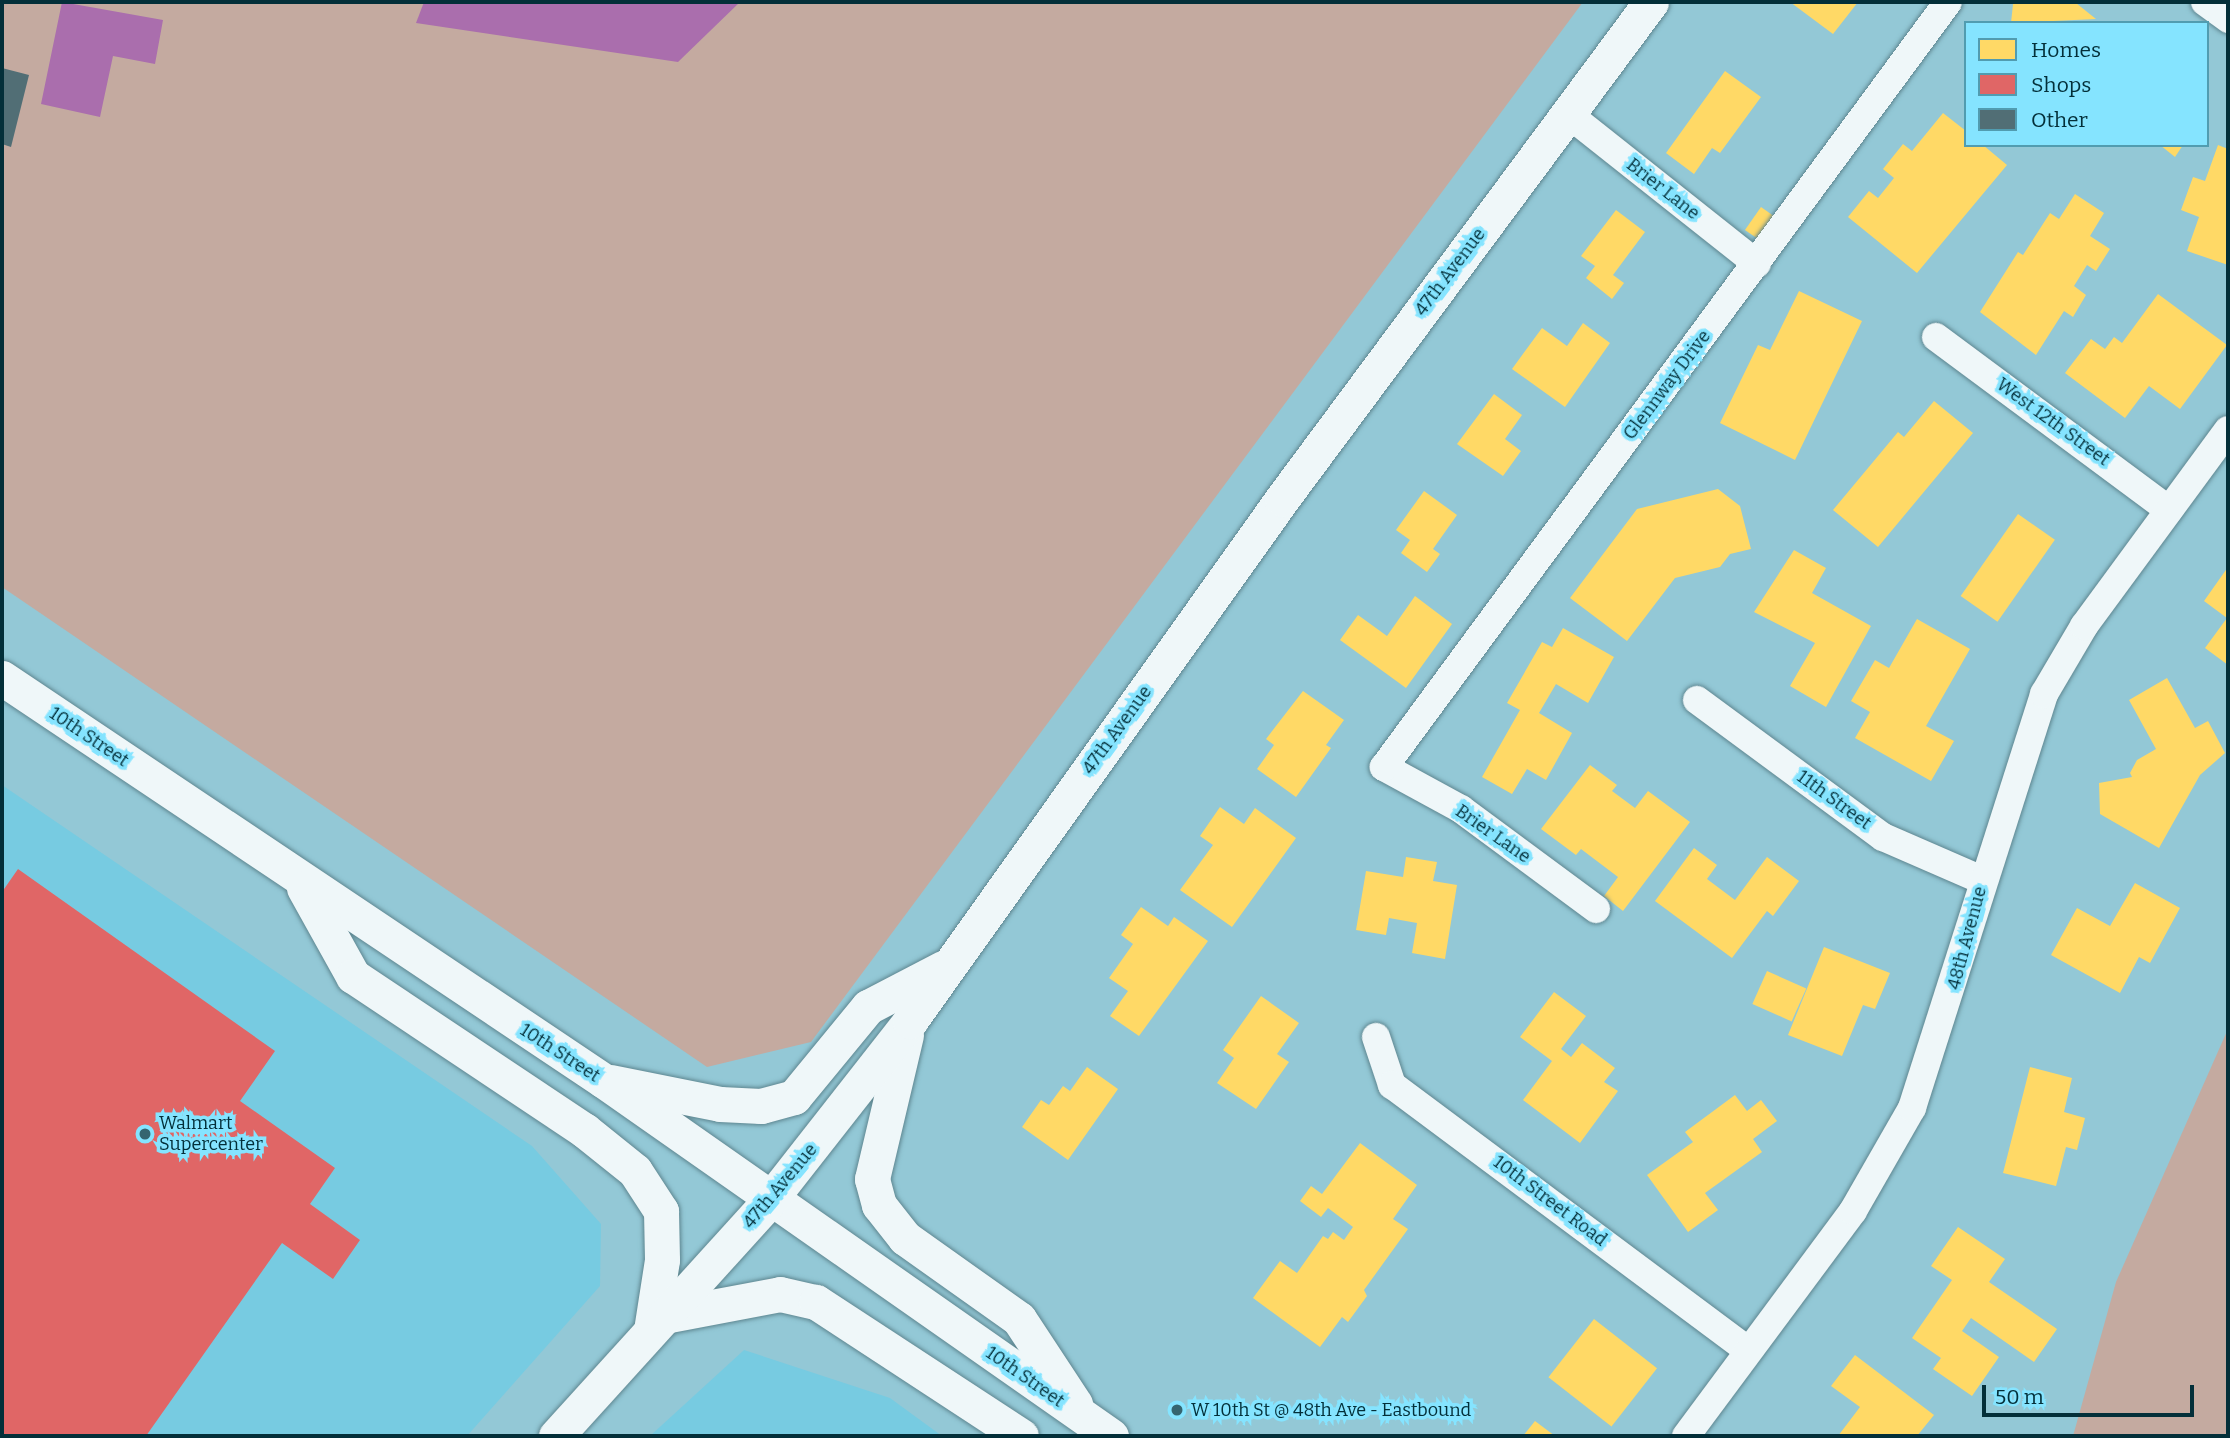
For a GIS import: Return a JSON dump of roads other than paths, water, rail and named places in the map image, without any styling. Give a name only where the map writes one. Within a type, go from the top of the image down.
[{"type":"main road","name":"47th Avenue","points":[[556,1436],[769,1201],[910,1021],[1282,499],[1651,2]]},
{"type":"main road","name":"10th Street","points":[[2,678],[300,881],[604,1081],[769,1201],[1098,1427]]},
{"type":"main road","points":[[300,881],[353,976],[584,1130],[635,1171],[661,1211],[662,1260],[657,1323],[780,1294],[816,1301],[1021,1436]]},
{"type":"main road","points":[[604,1081],[720,1104],[761,1106],[794,1097],[868,1007],[949,965]]},
{"type":"main road","points":[[910,1021],[872,1179],[879,1205],[905,1238],[1019,1319],[1098,1427]]},
{"type":"street","name":"Glennway Drive","points":[[1384,767],[1948,2]]},
{"type":"street","points":[[2205,2],[2228,19]]},
{"type":"street","name":"Brier Lane","points":[[1568,114],[1757,264]]},
{"type":"street","name":"West 12th Street","points":[[1936,337],[2168,510]]},
{"type":"street","name":"48th Avenue","points":[[1686,1436],[1747,1350],[1853,1211],[1912,1108],[1950,1000],[1982,880],[2045,694],[2084,626],[2228,430]]},
{"type":"street","name":"11th Street","points":[[1697,700],[1883,837],[1982,880]]},
{"type":"street","name":"Brier Lane","points":[[1384,767],[1461,810],[1596,909]]},
{"type":"street","name":"10th Street Road","points":[[1376,1037],[1392,1086],[1747,1350]]},
{"type":"place","name":"Walmart Supercenter","points":[[145,1134]]},
{"type":"place","name":"W 10th St @ 48th Ave - Eastbound","points":[[1177,1410]]}]
